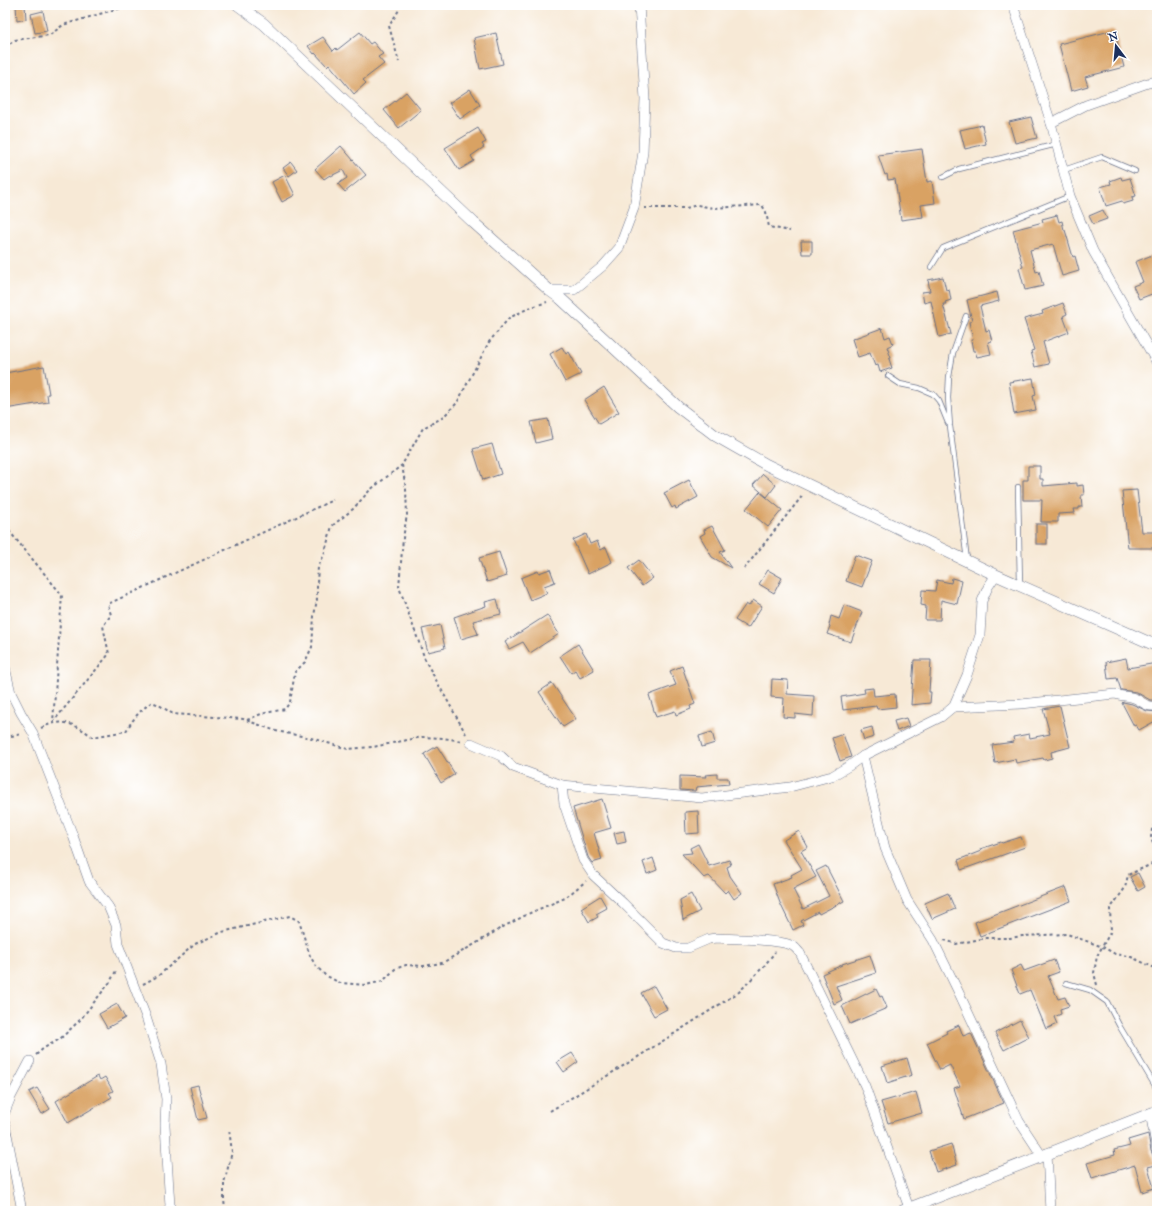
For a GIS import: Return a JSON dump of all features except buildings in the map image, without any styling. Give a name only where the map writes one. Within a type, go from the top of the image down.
[{"type":"street","points":[[238,5],[264,24],[474,223],[549,290],[560,298],[678,407],[716,436],[767,464],[996,575],[1157,646]]},
{"type":"street","points":[[549,290],[574,290],[603,266],[619,248],[634,208],[643,152],[645,99],[639,5]]},
{"type":"street","points":[[1013,5],[1051,123],[1070,196],[1093,251],[1157,363]]},
{"type":"street","points":[[1051,123],[1086,105],[1157,81]]},
{"type":"street","points":[[471,743],[501,756],[513,767],[562,785],[702,798],[790,787],[832,776],[863,756],[941,717],[953,707],[967,675],[980,634],[982,601],[988,587],[996,575]]},
{"type":"street","points":[[5,667],[11,692],[33,733],[55,787],[89,881],[108,906],[116,925],[118,944],[146,1017],[161,1064],[166,1099],[165,1125],[170,1206],[168,1211]]},
{"type":"street","points":[[953,707],[1021,704],[1115,694],[1123,697],[1132,697],[1150,707],[1157,706]]},
{"type":"street","points":[[863,756],[885,848],[907,900],[933,940],[1019,1121],[1045,1154],[1050,1211]]},
{"type":"street","points":[[562,785],[564,804],[583,860],[593,875],[623,902],[663,943],[676,948],[688,948],[709,939],[716,938],[781,942],[793,946],[800,952],[865,1086],[906,1210],[1154,1112],[1157,1150]]},
{"type":"street","points":[[5,1112],[11,1097],[30,1061]]},
{"type":"street","points":[[5,1124],[22,1211]]},
{"type":"lane","points":[[943,177],[959,169],[1057,144]]},
{"type":"lane","points":[[1064,170],[1102,157],[1136,171]]},
{"type":"lane","points":[[931,268],[943,248],[1070,196]]},
{"type":"lane","points":[[966,316],[954,353],[949,377],[948,398],[950,426],[967,560]]},
{"type":"lane","points":[[888,376],[900,384],[919,388],[933,394],[939,401],[950,426]]},
{"type":"lane","points":[[1018,487],[1020,585]]},
{"type":"lane","points":[[1066,983],[1090,990],[1107,1002],[1157,1089]]},
{"type":"path","points":[[5,47],[15,40],[50,35],[63,25],[136,5]]},
{"type":"path","points":[[398,5],[399,10],[389,26],[399,62]]},
{"type":"path","points":[[634,208],[686,208],[697,205],[714,208],[762,205],[766,212],[769,227],[790,231]]},
{"type":"path","points":[[246,720],[261,714],[285,709],[290,702],[295,672],[305,662],[312,647],[314,616],[317,599],[318,567],[324,555],[332,526],[353,509],[370,490],[402,465],[423,428],[442,418],[457,404],[489,342],[509,318],[529,308],[560,298]]},
{"type":"path","points":[[402,465],[406,489],[407,516],[403,538],[399,587],[426,662],[471,743]]},
{"type":"path","points":[[744,569],[811,485]]},
{"type":"path","points":[[5,737],[33,733],[53,722],[109,654],[103,626],[111,615],[108,604],[333,500]]},
{"type":"path","points":[[5,526],[62,596],[53,722]]},
{"type":"path","points":[[53,722],[64,722],[81,729],[93,737],[126,731],[133,719],[142,709],[152,702],[173,714],[246,720],[276,731],[311,738],[348,749],[373,747],[422,737],[443,738],[471,743]]},
{"type":"path","points":[[1107,1002],[1097,985],[1094,973],[1097,956],[1111,931],[1110,909],[1125,888],[1128,875],[1154,863],[1155,849],[1151,838],[1152,829],[1157,819]]},
{"type":"path","points":[[135,988],[158,976],[196,944],[222,932],[290,916],[299,921],[310,956],[316,966],[325,975],[340,983],[372,984],[383,981],[395,969],[406,965],[424,966],[442,963],[507,925],[532,912],[565,898],[593,875]]},
{"type":"path","points":[[933,940],[948,940],[956,944],[986,938],[1067,934],[1103,947],[1115,954],[1129,956],[1157,969]]},
{"type":"path","points":[[550,1111],[635,1059],[739,992],[764,966],[781,942]]},
{"type":"path","points":[[30,1061],[44,1048],[60,1039],[80,1020],[110,982],[123,956]]},
{"type":"path","points":[[225,1211],[224,1183],[232,1152],[229,1129]]}]
